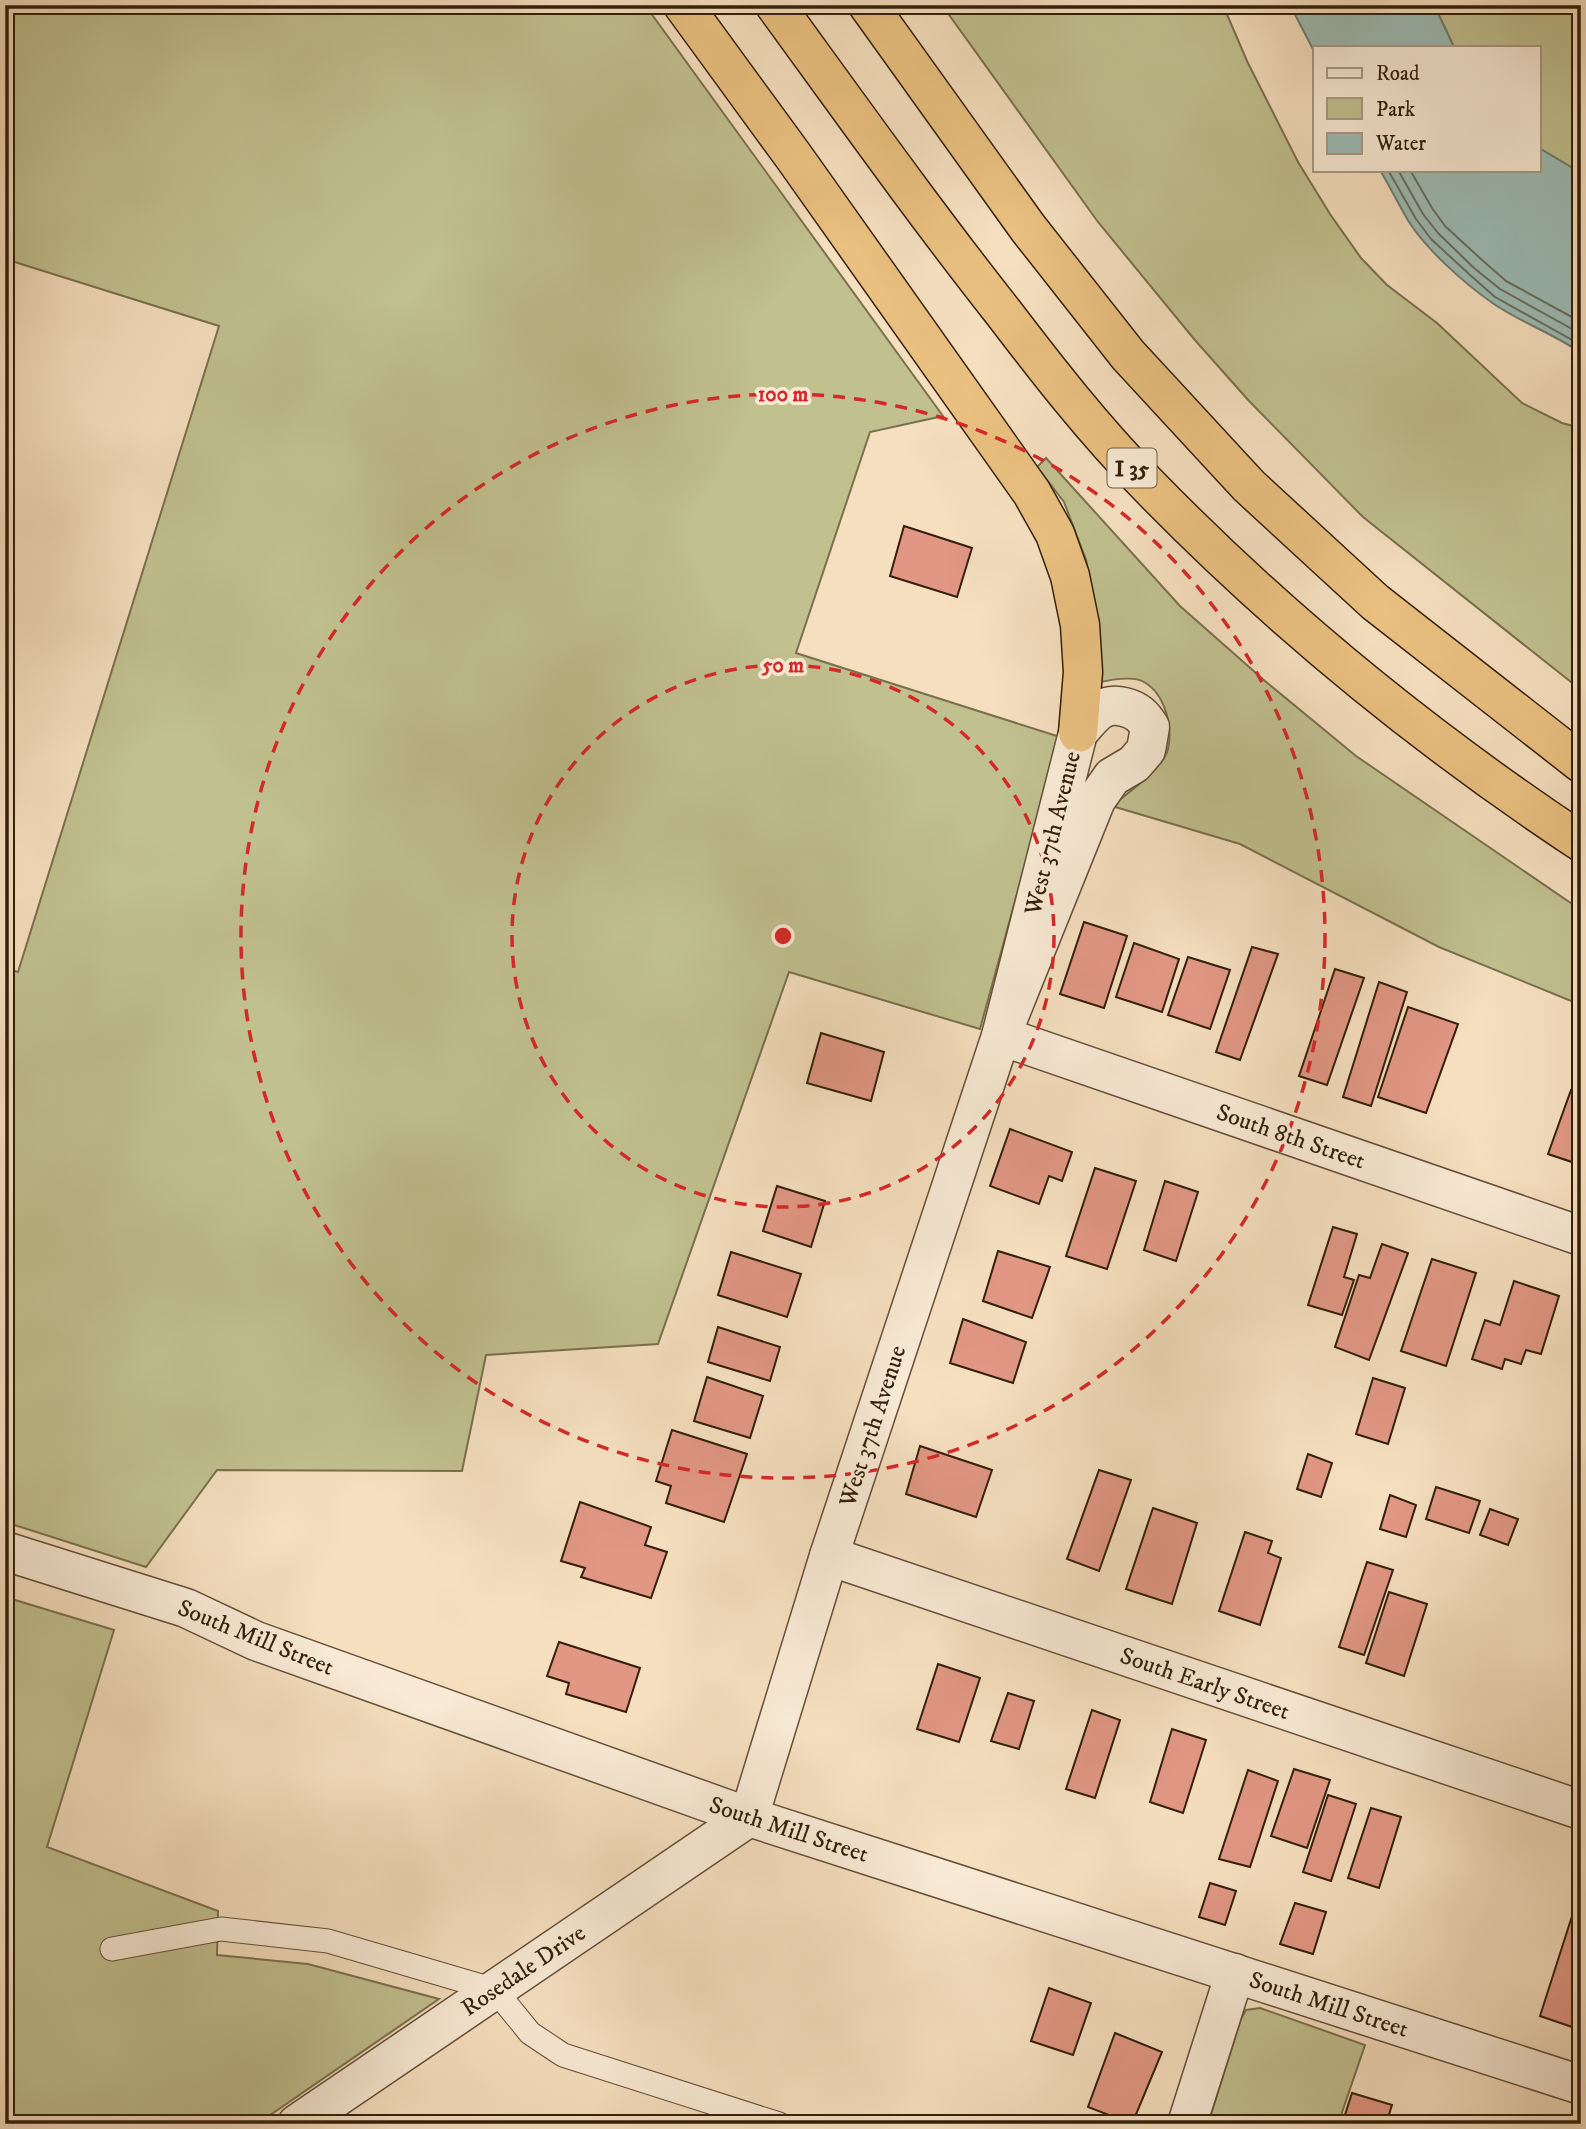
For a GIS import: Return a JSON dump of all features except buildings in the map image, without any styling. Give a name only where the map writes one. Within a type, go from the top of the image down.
[{"type":"highway","points":[[683,5],[1025,483],[1055,534],[1070,576],[1080,625],[1083,672],[1078,733]]},
{"type":"highway","name":"I 35","points":[[775,5],[953,248],[1052,375],[1145,482],[1292,623],[1397,708],[1529,807],[1581,842]]},
{"type":"highway","points":[[868,5],[1028,228],[1128,355],[1249,486],[1375,603],[1581,763]]},
{"type":"street","name":"West 37th Avenue","points":[[749,1817],[829,1556],[1001,1036],[1096,800],[1112,777],[1134,764],[1146,750],[1150,727],[1142,715],[1129,708],[1112,704],[1099,710],[1078,733],[1001,1036]]},
{"type":"street","name":"South 8th Street","points":[[1001,1036],[1581,1236]]},
{"type":"street","name":"South Mill Street","points":[[5,1551],[186,1608],[256,1641],[749,1817],[1581,2085]]},
{"type":"street","name":"South Early Street","points":[[829,1556],[1581,1810]]},
{"type":"street","name":"Rosedale Drive","points":[[297,2124],[749,1817]]},
{"type":"street","points":[[1187,2124],[1235,1973]]},
{"type":"lane","points":[[112,1950],[222,1929],[328,1941],[495,1990],[530,2034],[563,2054],[779,2124]]},
{"type":"green space","points":[[5,5],[645,5],[943,416],[870,432],[796,653],[1060,737],[980,1029],[789,972],[658,1344],[486,1355],[462,1471],[217,1470],[146,1567],[5,1522],[5,968],[18,972],[219,326],[5,259]]},
{"type":"green space","points":[[942,5],[1223,5],[1247,61],[1298,162],[1361,258],[1387,285],[1437,323],[1522,403],[1562,423],[1581,428],[1581,690],[1363,517],[1249,401],[1098,222]]},
{"type":"green space","points":[[1434,5],[1565,5],[1581,29],[1581,173],[1540,149],[1540,46],[1454,46]]},
{"type":"green space","points":[[1046,458],[1180,606],[1265,681],[1356,756],[1581,910],[1581,1005],[1439,947],[1240,844],[1112,806],[1160,764],[1168,749],[1168,721],[1162,702],[1144,682],[1127,678],[1096,683],[1097,616],[1086,560],[1064,502],[1037,467]]},
{"type":"green space","points":[[5,1597],[114,1630],[47,1847],[218,1911],[217,1955],[308,1964],[439,1999],[257,2124],[5,2124]]},
{"type":"green space","points":[[1260,2008],[1365,2045],[1338,2124],[1208,2124],[1241,2019],[1246,2010]]},
{"type":"water","points":[[1290,5],[1434,5],[1454,46],[1313,46],[1313,49]]},
{"type":"water","points":[[1540,149],[1581,173],[1581,353],[1480,294],[1436,255],[1409,222],[1381,172],[1540,172]]}]
